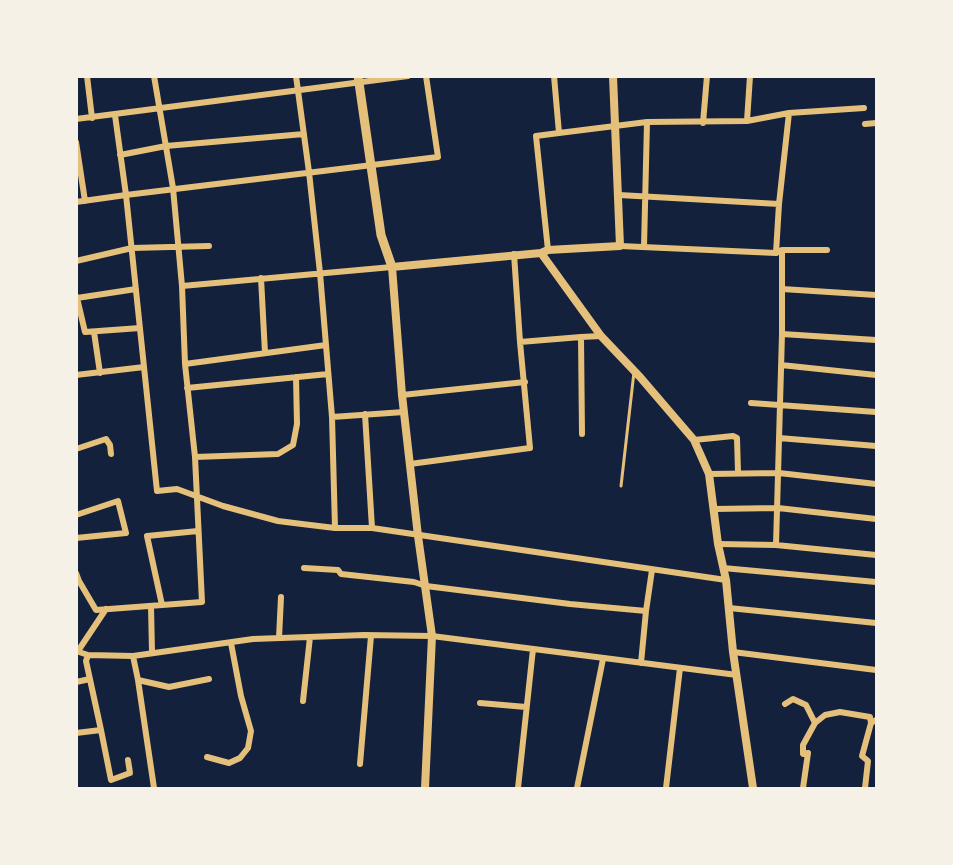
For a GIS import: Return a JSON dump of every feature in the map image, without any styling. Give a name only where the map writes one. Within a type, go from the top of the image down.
[{"type":"main road","points":[[358,80],[381,235],[392,267]]},
{"type":"street","points":[[87,76],[92,118]]},
{"type":"street","points":[[76,573],[96,610],[202,602],[195,457],[185,364],[182,286],[173,188],[154,76]]},
{"type":"street","points":[[296,76],[320,273],[332,417],[335,528]]},
{"type":"street","points":[[76,119],[115,116],[298,91],[358,80],[408,76]]},
{"type":"street","points":[[76,202],[173,188],[438,157],[426,76]]},
{"type":"street","points":[[554,76],[559,133]]},
{"type":"street","points":[[613,76],[620,246]]},
{"type":"street","points":[[703,123],[707,76]]},
{"type":"street","points":[[747,121],[750,76]]},
{"type":"street","points":[[753,789],[733,652],[726,580],[718,544],[709,474],[694,440],[634,370],[601,336],[544,251],[536,136],[647,122],[747,121],[789,113],[864,108]]},
{"type":"street","points":[[776,545],[782,334],[779,204],[789,113]]},
{"type":"street","points":[[115,116],[132,248],[157,491],[177,489],[196,498],[278,520],[335,528],[372,528],[726,580]]},
{"type":"street","points":[[644,247],[647,122]]},
{"type":"street","points":[[865,124],[876,123]]},
{"type":"street","points":[[120,155],[166,146],[304,134]]},
{"type":"street","points":[[76,142],[85,201]]},
{"type":"street","points":[[619,195],[779,204]]},
{"type":"street","points":[[76,261],[132,248],[209,246]]},
{"type":"street","points":[[182,286],[544,251],[620,246],[779,252],[827,250]]},
{"type":"street","points":[[410,465],[530,448],[514,255]]},
{"type":"street","points":[[392,267],[402,395],[432,636],[425,789]]},
{"type":"street","points":[[261,278],[265,353]]},
{"type":"street","points":[[136,289],[77,297],[85,332],[140,328]]},
{"type":"street","points":[[782,289],[876,295]]},
{"type":"street","points":[[94,332],[100,373]]},
{"type":"street","points":[[782,334],[876,340]]},
{"type":"street","points":[[520,342],[601,336]]},
{"type":"street","points":[[581,338],[582,434]]},
{"type":"street","points":[[185,364],[326,345]]},
{"type":"street","points":[[781,365],[876,375]]},
{"type":"street","points":[[76,375],[144,367]]},
{"type":"street","points":[[187,388],[328,374]]},
{"type":"street","points":[[195,457],[278,454],[293,445],[297,424],[296,378]]},
{"type":"street","points":[[402,395],[525,382]]},
{"type":"street","points":[[751,403],[876,412]]},
{"type":"street","points":[[332,417],[404,412]]},
{"type":"street","points":[[365,414],[372,528]]},
{"type":"street","points":[[694,440],[733,436],[737,438],[738,472]]},
{"type":"street","points":[[779,438],[876,446]]},
{"type":"street","points":[[76,449],[106,439],[110,445],[111,454]]},
{"type":"street","points":[[709,474],[738,472],[779,474],[876,484]]},
{"type":"street","points":[[76,515],[118,501],[126,533],[76,538]]},
{"type":"street","points":[[714,508],[778,508],[876,519]]},
{"type":"street","points":[[162,605],[147,536],[198,531]]},
{"type":"street","points":[[718,544],[776,545],[876,555]]},
{"type":"street","points":[[304,568],[338,570],[341,574],[414,582],[426,586],[646,611]]},
{"type":"street","points":[[723,568],[876,582]]},
{"type":"street","points":[[641,663],[652,570]]},
{"type":"street","points":[[279,638],[281,597]]},
{"type":"street","points":[[151,606],[152,652]]},
{"type":"street","points":[[729,608],[876,623]]},
{"type":"street","points":[[106,609],[77,651],[88,655],[133,656],[253,639],[432,636],[737,675]]},
{"type":"street","points":[[360,764],[371,636]]},
{"type":"street","points":[[303,701],[310,637]]},
{"type":"street","points":[[207,757],[229,763],[240,758],[248,748],[251,731],[241,696],[231,643]]},
{"type":"street","points":[[518,789],[533,649]]},
{"type":"street","points":[[733,652],[876,670]]},
{"type":"street","points":[[88,655],[86,661],[111,788]]},
{"type":"street","points":[[133,656],[154,789]]},
{"type":"street","points":[[577,789],[603,659]]},
{"type":"street","points":[[666,789],[680,668]]},
{"type":"street","points":[[76,682],[90,679]]},
{"type":"street","points":[[138,680],[169,687],[209,679]]},
{"type":"street","points":[[785,704],[794,699],[806,705],[815,723]]},
{"type":"street","points":[[480,703],[526,707]]},
{"type":"street","points":[[803,789],[808,753],[803,754],[803,745],[815,723],[825,715],[840,712],[870,717],[874,722],[862,756],[868,761],[865,789]]},
{"type":"street","points":[[76,733],[101,730]]},
{"type":"street","points":[[111,780],[130,773],[128,760]]},
{"type":"lane","points":[[621,486],[634,370]]}]
